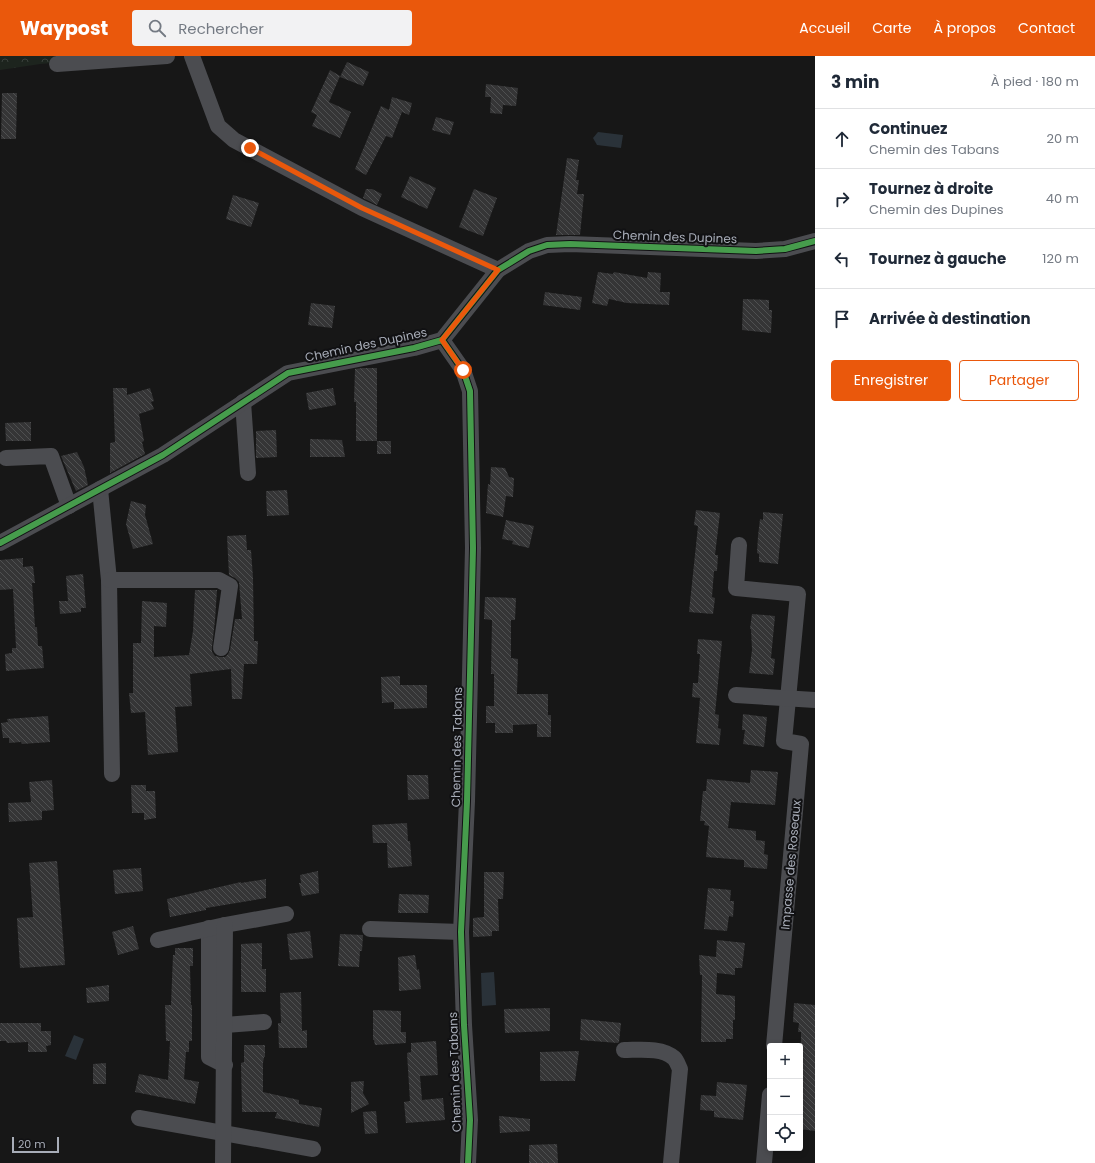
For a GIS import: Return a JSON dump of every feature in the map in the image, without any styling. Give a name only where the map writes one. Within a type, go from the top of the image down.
[{"type":"street","points":[[57,64],[167,56]]},
{"type":"street","points":[[192,56],[218,126],[234,140],[362,208],[498,270]]},
{"type":"street","name":"Chemin des Dupines","points":[[0,543],[163,455],[288,373],[414,348],[442,340],[498,270],[528,251],[547,245],[570,244],[756,251],[784,249],[815,241]]},
{"type":"street","name":"Chemin des Tabans","points":[[442,340],[463,370],[470,391],[473,548],[467,801],[461,932],[464,1025],[470,1120],[468,1163]]},
{"type":"street","points":[[243,402],[248,473]]},
{"type":"street","points":[[6,458],[51,456],[69,506]]},
{"type":"street","points":[[100,489],[109,580],[112,774]]},
{"type":"street","name":"Impasse des Roseaux","points":[[739,545],[736,588],[798,594],[784,741],[801,744],[774,1043]]},
{"type":"street","points":[[109,580],[219,580],[230,586],[221,648]]},
{"type":"street","points":[[736,695],[815,700]]},
{"type":"street","points":[[158,940],[209,928],[286,914]]},
{"type":"street","points":[[223,1163],[225,925]]},
{"type":"street","points":[[209,928],[209,1057],[225,1065]]},
{"type":"street","points":[[370,929],[461,932]]},
{"type":"street","points":[[225,1025],[264,1022]]},
{"type":"street","points":[[624,1050],[656,1051],[668,1054],[675,1059],[680,1069],[671,1163]]},
{"type":"street","points":[[764,1163],[768,1115]]},
{"type":"street","points":[[139,1118],[313,1149]]},
{"type":"green space","points":[[0,56],[130,56],[40,64],[0,70]]},
{"type":"shaded area","points":[[598,132],[623,135],[621,148],[597,145],[593,138]]},
{"type":"shaded area","points":[[494,972],[496,1005],[482,1006],[481,973]]},
{"type":"shaded area","points":[[74,1035],[84,1039],[76,1060],[65,1056]]},
{"type":"building","points":[[347,62],[369,72],[363,86],[340,77]]},
{"type":"building","points":[[330,70],[340,76],[329,102],[351,112],[340,138],[312,126],[317,115],[311,112]]},
{"type":"building","points":[[486,84],[518,88],[516,106],[503,105],[502,114],[490,113],[491,97],[485,97]]},
{"type":"building","points":[[2,93],[17,93],[16,139],[1,139]]},
{"type":"building","points":[[392,97],[412,103],[409,115],[402,112],[392,138],[386,136],[366,175],[355,169],[381,106],[389,110]]},
{"type":"building","points":[[436,117],[454,122],[450,135],[432,130]]},
{"type":"building","points":[[567,158],[579,160],[576,180],[579,180],[577,194],[584,194],[580,235],[556,235]]},
{"type":"building","points":[[410,176],[436,188],[427,209],[401,197]]},
{"type":"building","points":[[366,189],[372,189],[382,194],[377,205],[363,198]]},
{"type":"building","points":[[474,189],[497,198],[483,236],[459,227]]},
{"type":"building","points":[[233,195],[259,203],[251,227],[226,219]]},
{"type":"building","points":[[598,272],[613,274],[614,272],[647,278],[648,272],[661,273],[660,292],[670,292],[669,305],[627,303],[609,299],[607,306],[592,303]]},
{"type":"building","points":[[545,292],[582,297],[580,310],[543,305]]},
{"type":"building","points":[[743,299],[769,300],[769,310],[772,310],[771,333],[742,330]]},
{"type":"building","points":[[311,303],[335,306],[332,328],[308,325]]},
{"type":"building","points":[[377,368],[377,441],[356,441],[356,402],[354,402],[355,369]]},
{"type":"building","points":[[113,388],[127,388],[127,395],[150,388],[154,401],[151,402],[154,409],[139,414],[145,454],[110,473],[110,443],[115,442]]},
{"type":"building","points":[[333,388],[336,405],[309,410],[306,393]]},
{"type":"building","points":[[31,422],[31,441],[6,441],[5,423]]},
{"type":"building","points":[[276,430],[277,457],[256,458],[256,431]]},
{"type":"building","points":[[310,439],[342,440],[345,457],[310,457]]},
{"type":"building","points":[[377,441],[391,441],[391,454],[377,454]]},
{"type":"building","points":[[77,452],[84,467],[88,485],[76,491],[61,456]]},
{"type":"building","points":[[491,467],[505,468],[509,477],[514,478],[513,497],[506,496],[503,517],[486,513]]},
{"type":"building","points":[[287,490],[289,515],[267,516],[266,491]]},
{"type":"building","points":[[131,501],[146,505],[145,515],[153,544],[133,549],[126,524]]},
{"type":"building","points":[[696,510],[720,513],[715,555],[718,555],[717,571],[714,571],[712,597],[715,598],[713,614],[689,612],[698,526],[694,525]]},
{"type":"building","points":[[763,512],[783,514],[778,564],[759,562],[759,554],[757,553],[758,536],[760,519],[763,520]]},
{"type":"building","points":[[506,520],[534,526],[529,548],[512,544],[513,541],[502,539]]},
{"type":"building","points":[[246,535],[247,550],[251,550],[254,641],[258,641],[257,664],[244,664],[242,699],[232,699],[231,669],[190,674],[192,706],[175,707],[178,752],[148,755],[145,712],[131,713],[129,693],[133,693],[133,643],[141,643],[142,601],[167,603],[166,627],[154,626],[154,657],[189,655],[193,631],[195,590],[217,590],[212,652],[215,656],[225,657],[230,650],[235,619],[242,619],[239,582],[229,575],[227,536]]},
{"type":"building","points":[[23,558],[23,567],[33,566],[35,583],[32,583],[35,627],[37,627],[38,646],[42,646],[44,668],[6,671],[5,654],[12,653],[12,648],[16,648],[13,589],[0,590],[0,560]]},
{"type":"building","points":[[83,574],[86,608],[81,608],[81,612],[60,614],[59,601],[68,601],[66,576]]},
{"type":"building","points":[[485,597],[516,598],[515,620],[511,620],[511,658],[518,659],[517,694],[548,694],[548,715],[551,715],[551,737],[537,737],[537,724],[513,725],[513,733],[495,733],[495,723],[486,723],[486,706],[494,706],[494,674],[491,674],[492,620],[484,619]]},
{"type":"building","points":[[752,614],[775,616],[771,658],[775,659],[773,675],[749,673],[752,650],[750,629]]},
{"type":"building","points":[[698,639],[722,641],[715,714],[719,715],[718,728],[721,729],[719,745],[696,743],[700,698],[692,697],[693,683],[698,683],[700,654],[697,654]]},
{"type":"building","points":[[400,676],[400,685],[427,685],[427,708],[394,709],[394,702],[382,703],[381,677]]},
{"type":"building","points":[[743,714],[767,717],[764,747],[743,744],[745,730],[742,730]]},
{"type":"building","points":[[48,716],[50,742],[22,744],[21,742],[9,743],[9,738],[3,738],[1,723],[8,722],[7,719]]},
{"type":"building","points":[[751,770],[778,772],[775,805],[731,802],[728,828],[756,831],[756,840],[765,841],[764,854],[768,855],[767,869],[744,867],[744,860],[706,857],[709,826],[704,825],[705,821],[700,821],[703,791],[706,791],[707,779],[750,783]]},
{"type":"building","points":[[407,775],[428,775],[429,799],[408,800]]},
{"type":"building","points":[[52,780],[54,810],[42,811],[42,820],[9,822],[8,803],[31,802],[29,782]]},
{"type":"building","points":[[131,785],[146,785],[146,791],[155,791],[156,818],[144,820],[144,813],[132,813]]},
{"type":"building","points":[[407,823],[412,866],[388,868],[387,843],[373,843],[372,825]]},
{"type":"building","points":[[57,861],[65,965],[20,968],[17,918],[33,917],[29,863]]},
{"type":"building","points":[[141,868],[143,891],[115,894],[113,870]]},
{"type":"building","points":[[318,871],[319,893],[302,896],[299,883],[301,883],[300,875]]},
{"type":"building","points":[[484,872],[504,872],[503,899],[498,899],[499,931],[492,931],[492,936],[473,937],[473,918],[484,917]]},
{"type":"building","points":[[266,879],[266,898],[206,908],[206,910],[170,917],[167,899],[241,882]]},
{"type":"building","points":[[708,888],[731,890],[730,901],[734,901],[733,917],[729,916],[727,931],[704,929]]},
{"type":"building","points":[[399,894],[429,895],[428,913],[398,913]]},
{"type":"building","points":[[133,926],[139,949],[118,955],[112,932]]},
{"type":"building","points":[[310,931],[313,958],[290,960],[287,934]]},
{"type":"building","points":[[340,934],[363,935],[359,967],[338,966]]},
{"type":"building","points":[[717,940],[745,943],[742,968],[735,968],[735,975],[717,973],[716,994],[735,996],[733,1039],[726,1039],[726,1042],[701,1042],[702,975],[700,975],[699,955],[716,957]]},
{"type":"building","points":[[262,943],[262,969],[266,969],[266,992],[241,992],[241,944]]},
{"type":"building","points":[[175,948],[193,948],[193,966],[190,966],[192,1041],[189,1041],[189,1052],[186,1052],[184,1079],[199,1082],[195,1104],[135,1092],[139,1074],[168,1080],[170,1041],[166,1041],[165,1005],[171,1005],[173,955],[175,955]]},
{"type":"building","points":[[415,955],[417,970],[419,969],[421,989],[399,991],[398,957]]},
{"type":"building","points":[[109,985],[109,1001],[87,1003],[86,988]]},
{"type":"building","points":[[301,992],[302,1031],[307,1030],[307,1048],[279,1048],[278,1023],[281,1023],[280,993]]},
{"type":"building","points":[[794,1003],[815,1005],[815,1131],[803,1129],[803,1043],[801,1043],[801,1032],[798,1032],[799,1023],[793,1022]]},
{"type":"building","points":[[550,1008],[550,1031],[505,1033],[504,1009]]},
{"type":"building","points":[[373,1010],[401,1011],[401,1032],[406,1032],[406,1043],[375,1045],[373,1040]]},
{"type":"building","points":[[581,1019],[621,1023],[619,1042],[580,1040]]},
{"type":"building","points":[[0,1023],[41,1023],[41,1031],[51,1031],[51,1045],[46,1046],[47,1052],[28,1052],[28,1042],[7,1043],[6,1041],[0,1041]]},
{"type":"building","points":[[436,1041],[438,1075],[420,1076],[422,1100],[443,1098],[445,1120],[406,1123],[404,1102],[410,1101],[407,1053],[411,1052],[411,1043]]},
{"type":"building","points":[[244,1045],[265,1045],[265,1057],[263,1063],[263,1092],[299,1100],[299,1104],[322,1108],[319,1127],[275,1118],[277,1112],[242,1112],[241,1063],[244,1062]]},
{"type":"building","points":[[579,1051],[575,1081],[540,1081],[540,1052]]},
{"type":"building","points":[[106,1063],[106,1084],[93,1084],[93,1064]]},
{"type":"building","points":[[364,1081],[363,1093],[369,1104],[351,1113],[351,1082]]},
{"type":"building","points":[[717,1082],[747,1085],[743,1120],[714,1117],[714,1111],[700,1110],[701,1095],[716,1096]]},
{"type":"building","points":[[376,1111],[378,1133],[365,1134],[363,1112]]},
{"type":"building","points":[[499,1116],[530,1119],[530,1131],[500,1133]]},
{"type":"building","points":[[557,1144],[558,1163],[529,1163],[529,1145]]},
{"type":"cycle path","points":[[0,543],[163,455],[288,373],[414,348],[442,340],[498,270],[529,251],[547,245],[570,244],[756,251],[785,249],[815,241]]},
{"type":"cycle path","points":[[442,340],[463,370],[470,391],[473,548],[467,801],[461,932],[464,1025],[470,1120],[468,1163]]},
{"type":"route","points":[[250,148],[362,208],[498,270],[442,340],[463,370]]}]
